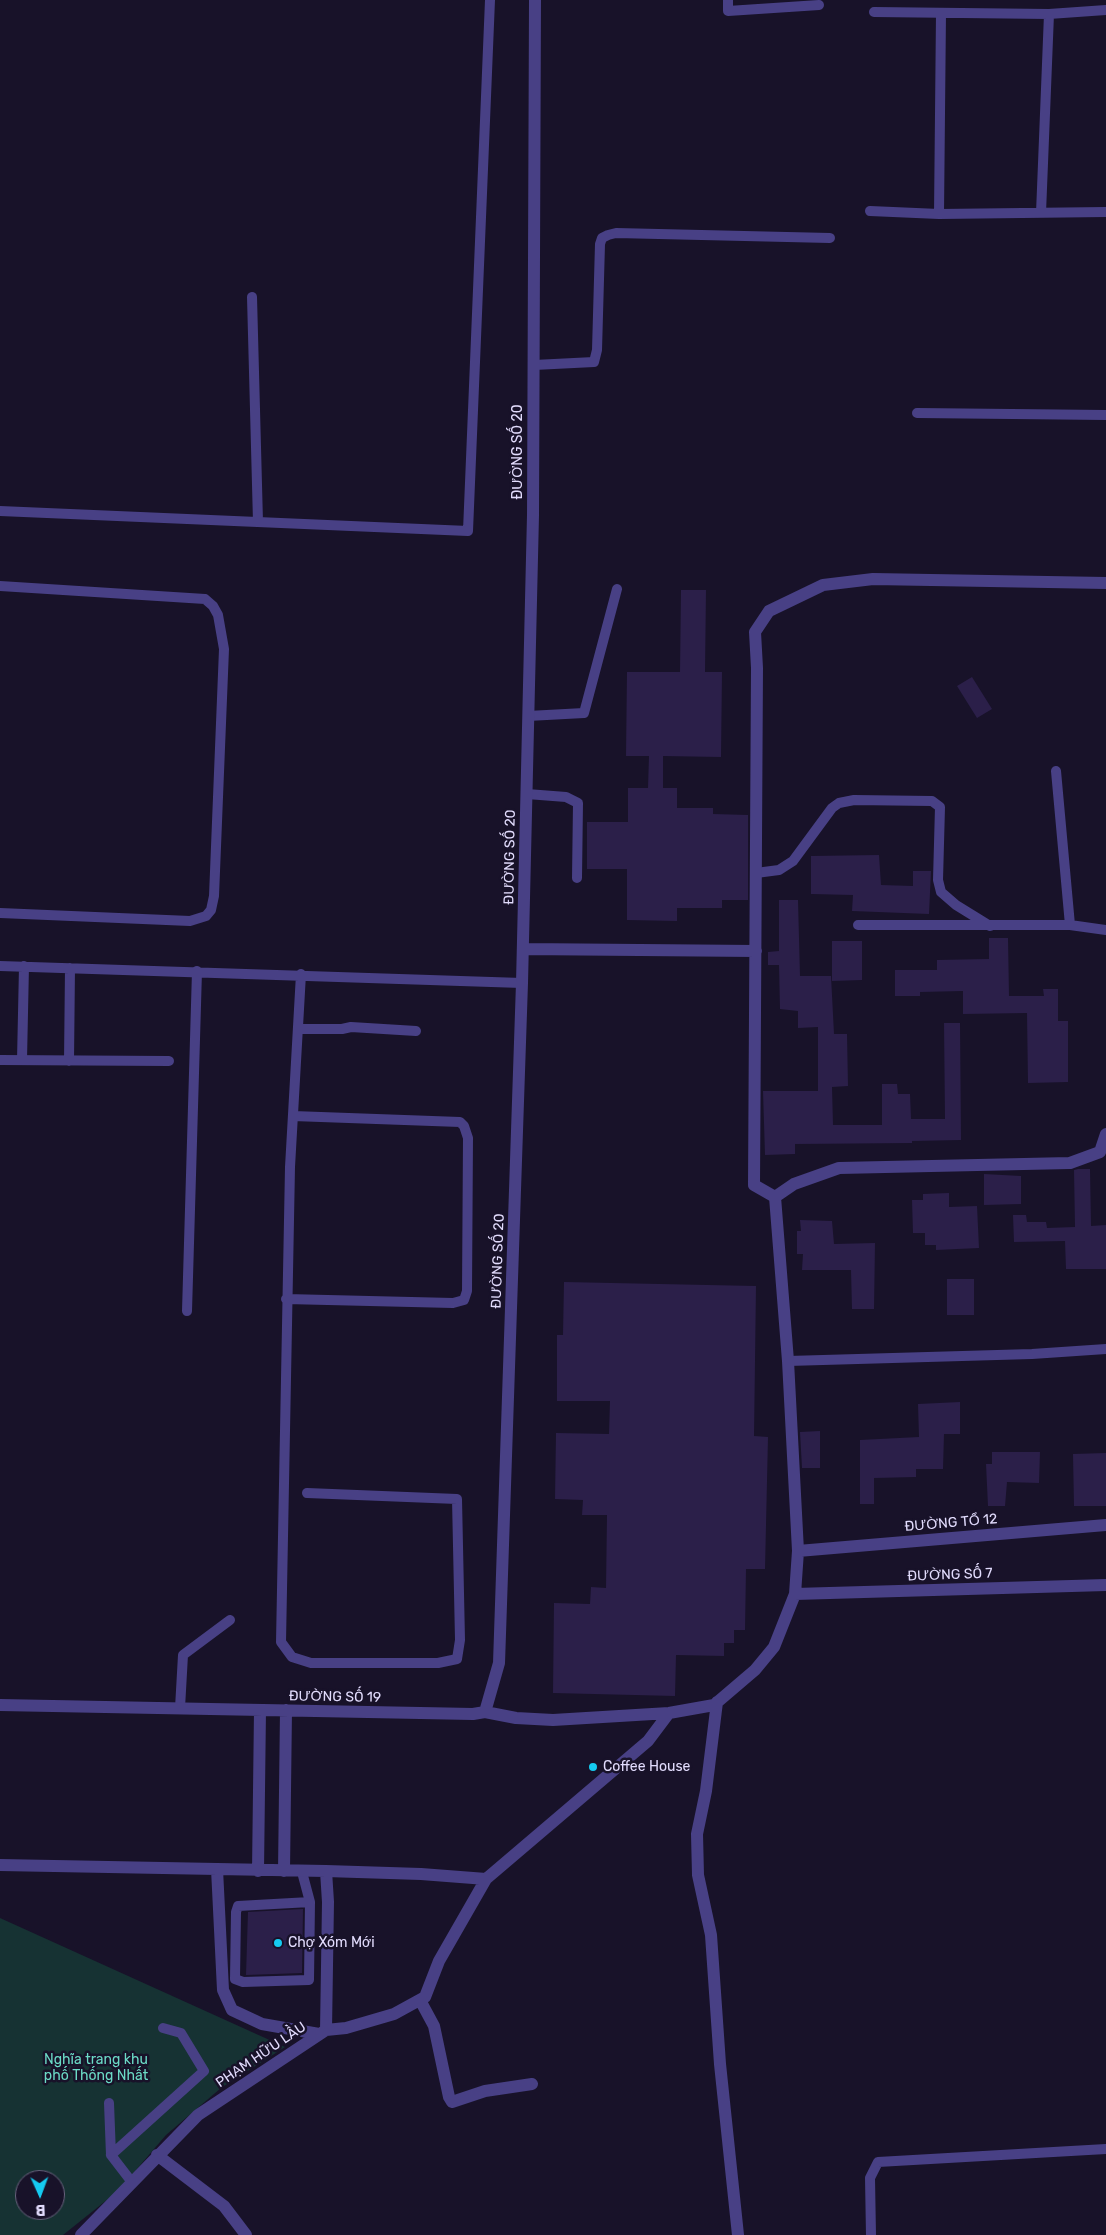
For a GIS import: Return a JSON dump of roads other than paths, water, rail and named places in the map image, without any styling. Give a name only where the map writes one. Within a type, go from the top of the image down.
[{"type":"street","name":"ĐƯỜNG SỐ 20","points":[[486,1712],[499,1663],[523,949],[534,365],[535,0]]},
{"type":"street","points":[[775,1197],[754,1185],[757,668],[755,632],[769,611],[823,585],[874,579],[1106,583]]},
{"type":"street","points":[[523,949],[756,951]]},
{"type":"street","points":[[775,1197],[794,1184],[839,1168],[1070,1163],[1103,1154],[1106,1134]]},
{"type":"street","points":[[738,2235],[720,2064],[711,1935],[698,1875],[698,1834],[706,1791],[717,1702],[755,1670],[774,1647],[795,1594],[798,1551],[788,1362],[775,1197]]},
{"type":"street","name":"ĐƯỜNG TỔ 12","points":[[798,1551],[1106,1526]]},
{"type":"street","name":"ĐƯỜNG SỐ 7","points":[[795,1594],[1106,1585]]},
{"type":"street","name":"ĐƯỜNG SỐ 19","points":[[0,1704],[473,1714],[486,1712],[516,1718],[553,1720],[669,1713],[717,1702]]},
{"type":"street","points":[[258,1871],[260,1710]]},
{"type":"street","points":[[284,1871],[286,1710]]},
{"type":"street","points":[[532,2084],[485,2091],[452,2102],[449,2096],[434,2026],[420,2000],[425,1997],[439,1961],[486,1880],[648,1741],[669,1713]]},
{"type":"street","points":[[0,1865],[326,1871],[421,1874],[486,1880]]},
{"type":"street","points":[[217,1869],[223,1990],[232,2010],[262,2024],[323,2032],[328,1911],[326,1871]]},
{"type":"street","name":"PHẠM HỮU LẦU","points":[[83,2234],[157,2154],[198,2115],[323,2032],[346,2028],[394,2014],[420,2000]]},
{"type":"street","points":[[157,2154],[224,2206],[246,2235]]},
{"type":"lane","points":[[0,511],[468,531],[490,0]]},
{"type":"lane","points":[[728,0],[728,11],[819,5]]},
{"type":"lane","points":[[874,12],[1048,14],[1106,10]]},
{"type":"lane","points":[[939,214],[941,13]]},
{"type":"lane","points":[[1041,213],[1048,14]]},
{"type":"lane","points":[[870,211],[939,214],[1106,212]]},
{"type":"lane","points":[[534,365],[594,362],[597,350],[600,244],[602,238],[616,233],[830,238]]},
{"type":"lane","points":[[252,297],[258,522]]},
{"type":"lane","points":[[917,413],[1106,415]]},
{"type":"lane","points":[[0,586],[205,599],[213,606],[218,615],[224,649],[214,896],[211,910],[206,916],[190,921],[0,914]]},
{"type":"lane","points":[[528,716],[584,713],[617,589]]},
{"type":"lane","points":[[1056,771],[1070,925]]},
{"type":"lane","points":[[527,794],[566,797],[578,803],[577,878]]},
{"type":"lane","points":[[756,873],[779,870],[793,861],[832,808],[839,804],[854,800],[932,801],[938,804],[940,812],[938,880],[941,892],[956,905],[990,926]]},
{"type":"lane","points":[[858,925],[1070,925],[1106,930]]},
{"type":"lane","points":[[0,966],[301,974],[522,983]]},
{"type":"lane","points":[[22,1060],[24,966]]},
{"type":"lane","points":[[69,1061],[70,968]]},
{"type":"lane","points":[[186,1311],[197,971]]},
{"type":"lane","points":[[301,974],[286,1299],[281,1642],[292,1657],[311,1663],[438,1663],[457,1659],[460,1640],[457,1499],[307,1493]]},
{"type":"lane","points":[[298,1029],[342,1029],[351,1027],[416,1031]]},
{"type":"lane","points":[[0,1060],[169,1061]]},
{"type":"lane","points":[[286,1299],[453,1304],[464,1300],[467,1291],[468,1138],[464,1126],[460,1122],[293,1116]]},
{"type":"lane","points":[[788,1362],[1032,1354],[1106,1349]]},
{"type":"lane","points":[[180,1708],[183,1654],[230,1620]]},
{"type":"lane","points":[[302,1872],[310,1902],[309,1980],[243,1982],[235,1979],[236,1912],[238,1906],[310,1902]]},
{"type":"lane","points":[[111,2155],[204,2071],[182,2033],[163,2028]]},
{"type":"lane","points":[[109,2103],[111,2155],[131,2181]]},
{"type":"lane","points":[[872,2235],[870,2178],[878,2162],[1106,2150]]},
{"type":"place","name":"Coffee House","points":[[593,1767]]},
{"type":"place","name":"Chợ Xóm Mới","points":[[278,1943]]},
{"type":"park label","name":"Nghĩa trang khu phố Thống Nhất","points":[[96,2068]]}]
